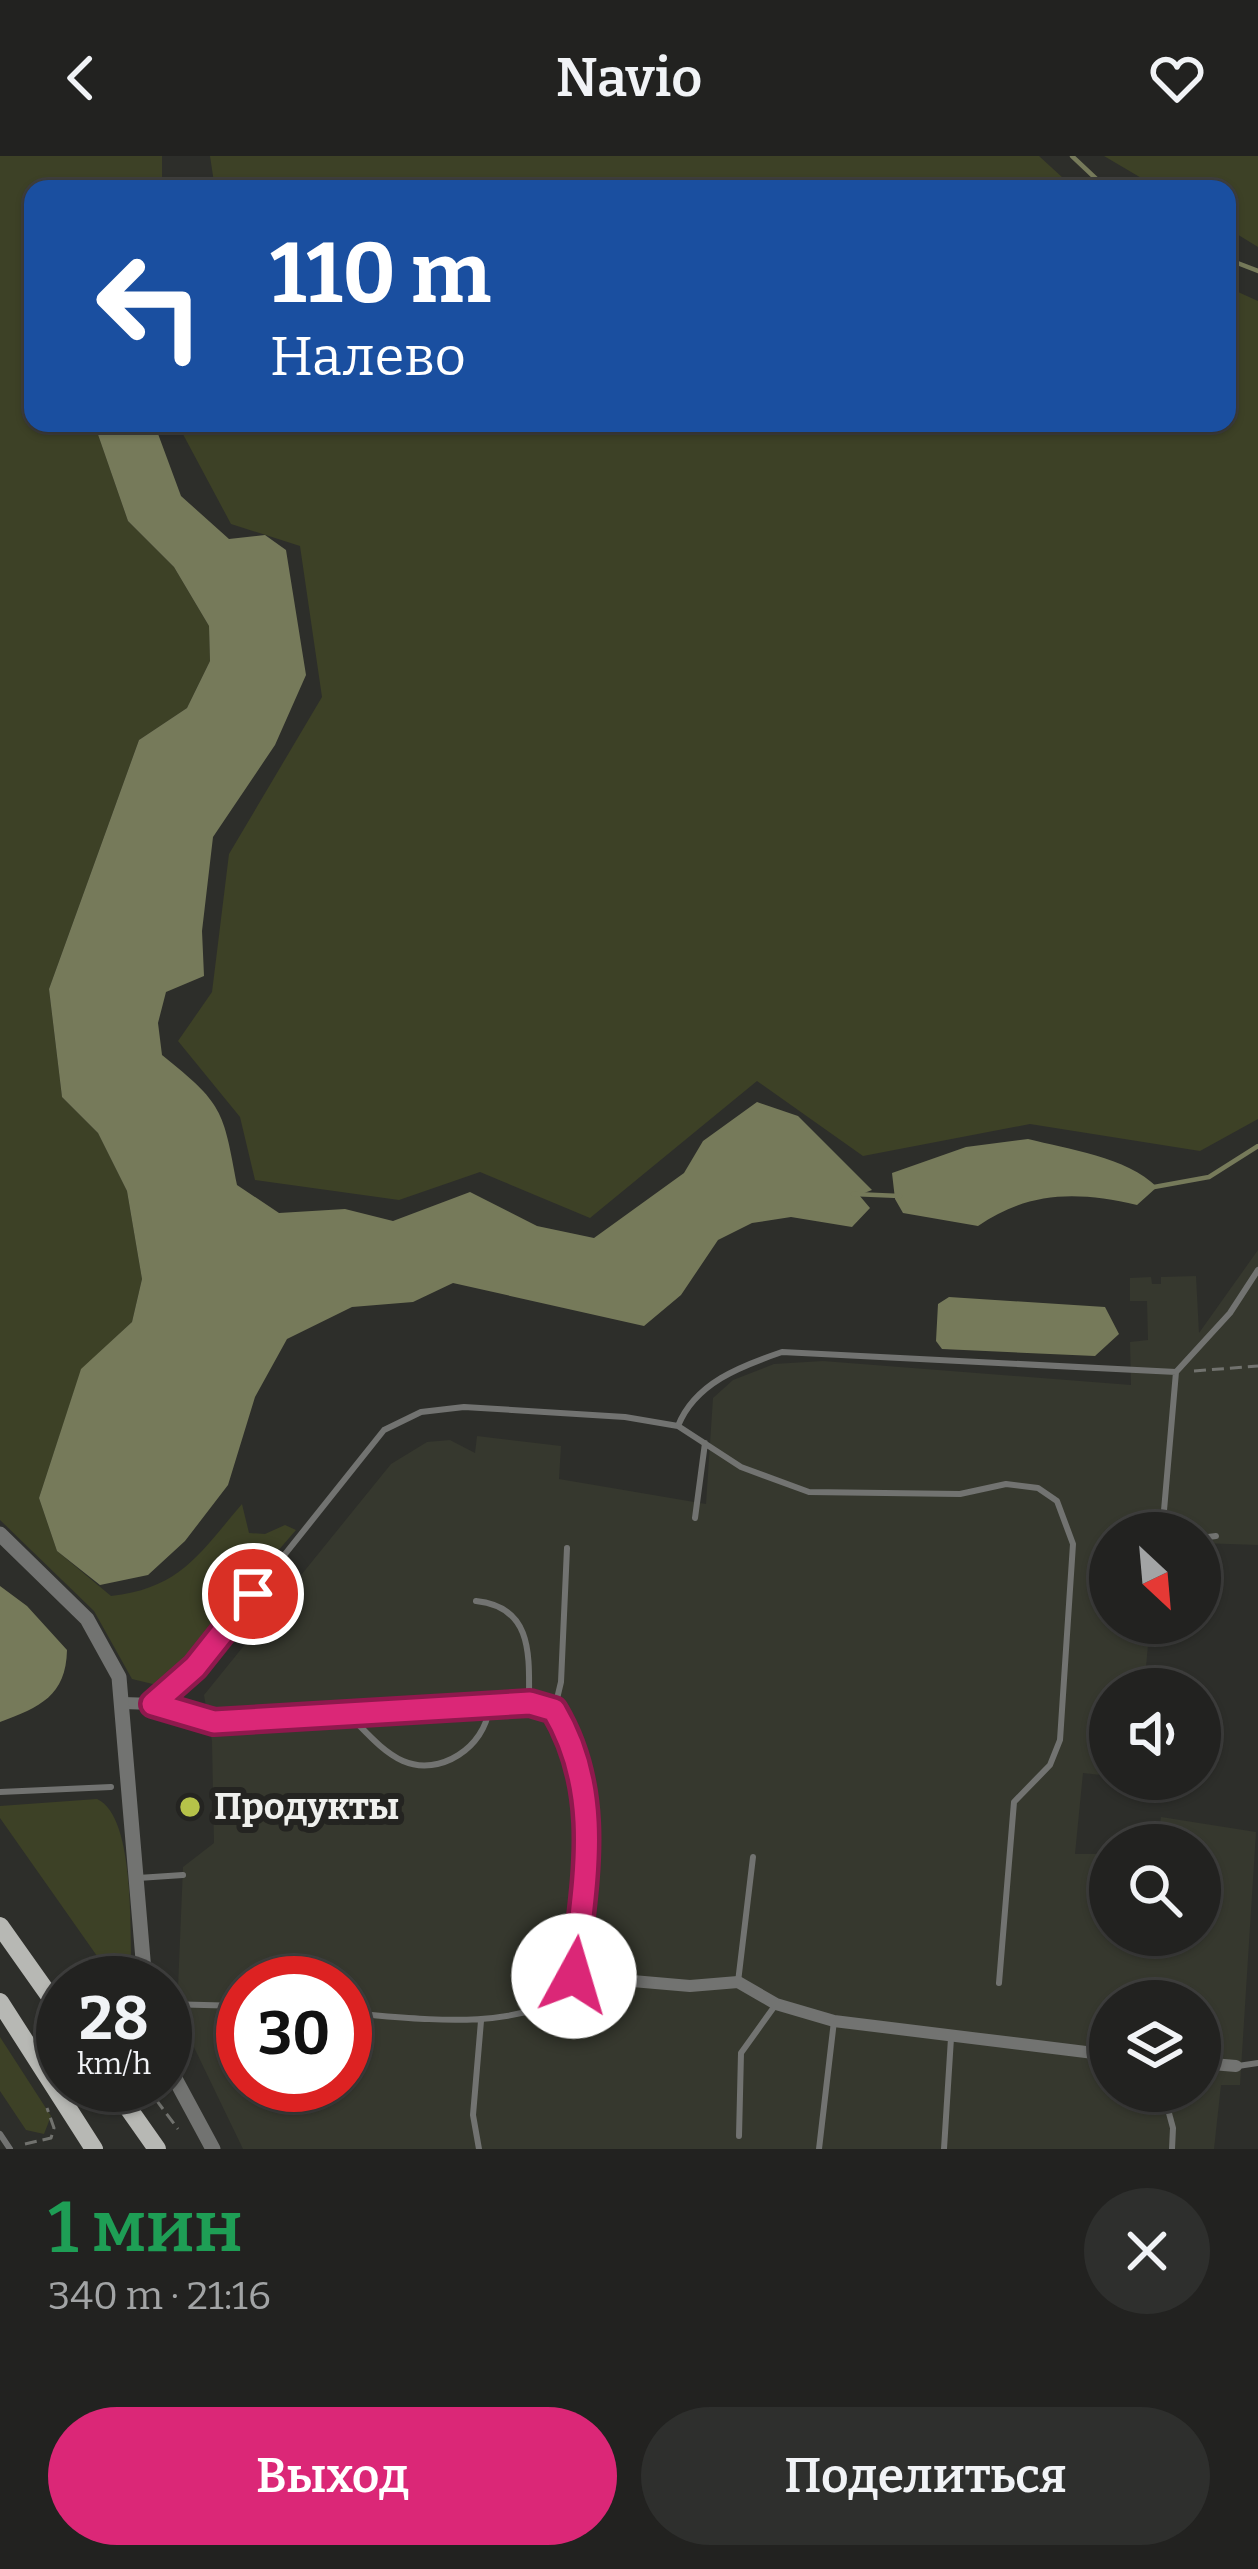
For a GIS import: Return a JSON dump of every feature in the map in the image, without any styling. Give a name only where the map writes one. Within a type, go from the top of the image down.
[{"type":"main road","points":[[0,1926],[36,1977]]},
{"type":"main road","points":[[0,2002],[94,2149]]},
{"type":"main road","points":[[131,2112],[157,2149]]},
{"type":"street","points":[[0,1534],[97,1633],[119,1677],[143,1956]]},
{"type":"street","points":[[123,1703],[153,1704],[214,1722],[530,1703],[554,1710],[581,1775],[590,1819],[574,1976],[690,1987],[738,1982],[776,2004],[834,2021],[1089,2053]]},
{"type":"street","points":[[1221,2065],[1236,2066]]},
{"type":"street","points":[[192,2110],[213,2149]]},
{"type":"lane","points":[[1163,1512],[1176,1372],[1230,1313],[1258,1270]]},
{"type":"lane","points":[[678,1426],[686,1406],[724,1374],[782,1352],[1176,1372]]},
{"type":"lane","points":[[153,1704],[195,1667],[383,1430],[421,1412],[464,1407],[678,1426],[773,1483],[809,1492],[960,1494],[1006,1484],[1038,1488],[1057,1501],[1069,1521],[1072,1544],[1060,1740],[1049,1765],[1013,1802],[999,1983]]},
{"type":"lane","points":[[695,1518],[705,1442]]},
{"type":"lane","points":[[554,1710],[561,1682],[567,1548]]},
{"type":"lane","points":[[476,1601],[497,1603],[523,1628],[529,1643],[530,1703]]},
{"type":"lane","points":[[348,1715],[397,1758],[418,1766],[440,1764],[477,1741],[489,1705]]},
{"type":"lane","points":[[0,1792],[111,1786]]},
{"type":"lane","points":[[738,1982],[753,1857]]},
{"type":"lane","points":[[138,1878],[183,1875]]},
{"type":"lane","points":[[372,2015],[481,2021],[546,2008],[572,1995],[574,1976]]},
{"type":"lane","points":[[739,2136],[741,2053],[776,2004]]},
{"type":"lane","points":[[478,2149],[473,2115],[481,2021]]},
{"type":"lane","points":[[819,2149],[834,2021]]},
{"type":"lane","points":[[944,2149],[952,2038]]},
{"type":"lane","points":[[1236,2066],[1258,2062]]},
{"type":"lane","points":[[1169,2112],[1172,2149]]},
{"type":"lane","points":[[0,2134],[10,2149]]},
{"type":"path","points":[[1176,1372],[1258,1366]]},
{"type":"path","points":[[166,2112],[178,2129]]},
{"type":"path","points":[[25,2144],[51,2138]]},
{"type":"shaded area","points":[[0,156],[162,156],[162,180],[24,180],[24,432],[97,432],[128,521],[174,567],[209,626],[210,661],[187,708],[139,740],[49,989],[62,1097],[98,1133],[127,1191],[142,1279],[132,1322],[81,1370],[39,1498],[57,1551],[111,1596],[172,1577],[242,1504],[249,1533],[265,1534],[285,1525],[296,1530],[161,1686],[132,1679],[94,1611],[0,1520]]},
{"type":"shaded area","points":[[210,156],[1039,156],[1065,180],[214,180]]},
{"type":"shaded area","points":[[1104,156],[1258,156],[1258,247],[1236,234],[1236,180],[1145,180]]},
{"type":"shaded area","points":[[1236,291],[1258,301],[1258,1119],[1200,1151],[1030,1124],[863,1156],[757,1081],[590,1218],[480,1172],[399,1200],[255,1180],[240,1117],[178,1041],[212,992],[229,854],[322,697],[300,546],[231,524],[182,432],[1236,432]]},
{"type":"shaded area","points":[[97,432],[157,432],[181,496],[229,539],[265,535],[286,550],[306,675],[275,745],[213,837],[202,931],[204,976],[166,992],[158,1023],[162,1055],[217,1110],[237,1185],[279,1213],[345,1209],[393,1221],[470,1192],[537,1226],[594,1238],[684,1173],[703,1141],[757,1102],[798,1116],[872,1190],[859,1195],[870,1208],[852,1227],[791,1217],[752,1223],[718,1240],[681,1295],[644,1326],[453,1283],[413,1302],[352,1307],[287,1339],[255,1397],[228,1485],[185,1541],[148,1575],[100,1585],[57,1551],[39,1498],[81,1369],[132,1322],[142,1279],[127,1191],[98,1133],[62,1097],[49,989],[139,740],[187,708],[210,661],[209,626],[174,567],[128,521]]},
{"type":"shaded area","points":[[1028,1139],[1113,1161],[1157,1187],[1137,1205],[1094,1197],[1054,1197],[1016,1206],[978,1226],[903,1213],[895,1199],[892,1173],[966,1147]]},
{"type":"shaded area","points":[[1258,1250],[1258,1545],[1221,1544],[1221,1512],[1089,1512],[1089,1644],[1148,1644],[1146,1668],[1089,1668],[1089,1774],[1083,1773],[1075,1854],[1089,1854],[1089,1956],[1221,1956],[1221,1826],[1256,1832],[1240,2085],[1221,2085],[1221,1980],[1089,1980],[1089,2112],[1218,2112],[1214,2149],[243,2149],[225,2112],[372,2112],[372,1956],[216,1956],[216,2093],[192,2043],[192,1956],[179,1956],[183,1867],[214,1843],[212,1741],[204,1695],[391,1464],[427,1442],[450,1440],[475,1453],[477,1436],[561,1446],[559,1479],[706,1504],[713,1398],[733,1380],[774,1364],[823,1361],[1131,1385],[1130,1342],[1148,1340],[1147,1301],[1130,1301],[1130,1278],[1151,1277],[1152,1284],[1161,1284],[1161,1277],[1196,1276],[1199,1333]]},
{"type":"shaded area","points":[[949,1297],[1105,1307],[1119,1334],[1095,1356],[942,1349],[936,1341],[938,1304]]},
{"type":"shaded area","points":[[0,1586],[27,1606],[67,1650],[62,1679],[48,1698],[0,1722]]},
{"type":"shaded area","points":[[97,1799],[110,1810],[125,1854],[131,1956],[97,1956],[0,1818],[0,1806]]},
{"type":"shaded area","points":[[1161,1817],[1205,1824],[1160,1824]]},
{"type":"shaded area","points":[[0,2037],[36,2093],[36,2112],[51,2116],[44,2134],[26,2130],[0,2091]]},
{"type":"waterway","points":[[1072,156],[1097,180]]},
{"type":"waterway","points":[[1236,262],[1258,271]]},
{"type":"waterway","points":[[1154,1187],[1209,1177],[1258,1146]]},
{"type":"waterway","points":[[853,1194],[900,1196]]},
{"type":"place","name":"Продукты","points":[[190,1807]]},
{"type":"route","points":[[253,1594],[195,1667],[153,1704],[214,1722],[530,1703],[554,1710],[581,1775],[590,1819],[574,1976]]}]
